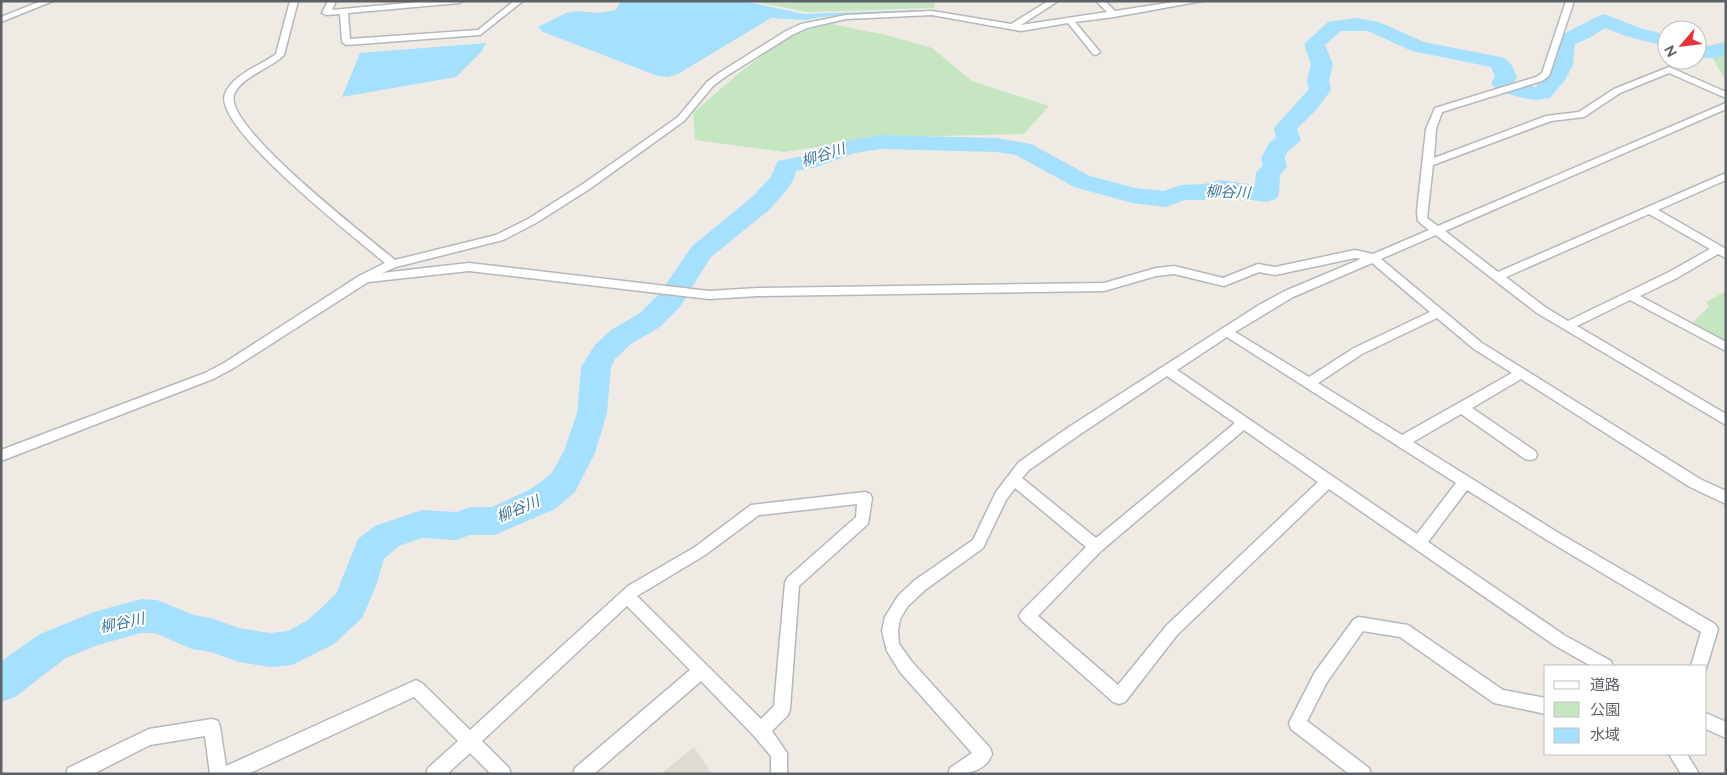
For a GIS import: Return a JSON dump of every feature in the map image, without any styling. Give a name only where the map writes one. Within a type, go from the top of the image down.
[{"type":"street","points":[[1,20],[49,1]]},
{"type":"street","points":[[294,1],[290,7],[280,55],[233,88],[229,97],[230,108],[248,136],[266,155],[393,264]]},
{"type":"street","points":[[332,1],[326,13],[459,1]]},
{"type":"street","points":[[344,11],[346,42],[480,32],[519,1]]},
{"type":"street","points":[[1011,27],[1054,1]]},
{"type":"street","points":[[1100,1],[1114,15]]},
{"type":"street","points":[[1,456],[209,376],[247,355],[379,270],[393,264],[499,238],[532,221],[587,186],[681,119],[710,84],[722,75],[789,33],[804,26],[846,18],[932,13],[1021,28],[1198,1]]},
{"type":"street","points":[[1570,1],[1546,74],[1540,79],[1438,110],[1434,116],[1422,195],[1422,219],[1496,277],[1567,326],[1726,420]]},
{"type":"street","points":[[1070,22],[1096,52]]},
{"type":"street","points":[[1428,163],[1501,138],[1549,118],[1581,115],[1617,91],[1669,70],[1726,95]]},
{"type":"street","points":[[956,774],[984,754],[906,668],[892,646],[890,631],[893,617],[903,601],[920,585],[978,544],[1001,496],[1024,466],[1167,370],[1263,308],[1289,294],[1726,106]]},
{"type":"street","points":[[1496,277],[1726,176]]},
{"type":"street","points":[[1649,209],[1722,252]]},
{"type":"street","points":[[1567,326],[1722,252]]},
{"type":"street","points":[[363,279],[469,267],[709,295],[758,292],[1104,286],[1174,270],[1224,282],[1258,268],[1275,271],[1354,254],[1372,257],[1478,346],[1695,483],[1726,498]]},
{"type":"street","points":[[1629,295],[1726,347]]},
{"type":"street","points":[[1309,383],[1358,351],[1438,313]]},
{"type":"street","points":[[1227,332],[1552,536],[1710,629],[1699,665]]},
{"type":"street","points":[[1167,370],[1559,640],[1603,665]]},
{"type":"street","points":[[1402,442],[1521,374]]},
{"type":"street","points":[[1462,408],[1530,455]]},
{"type":"street","points":[[1244,423],[1096,547],[1027,616],[1119,696],[1172,630],[1328,481]]},
{"type":"street","points":[[1014,479],[1096,547]]},
{"type":"street","points":[[1418,542],[1465,482]]},
{"type":"street","points":[[434,774],[627,596],[700,551],[756,509],[865,498],[863,520],[792,583],[782,709],[761,731]]},
{"type":"street","points":[[627,596],[761,731],[779,753],[778,774]]},
{"type":"street","points":[[1362,774],[1297,723],[1321,677],[1359,624],[1403,630],[1500,697],[1544,706]]},
{"type":"street","points":[[581,774],[701,671]]},
{"type":"street","points":[[228,774],[416,688],[503,774]]},
{"type":"street","points":[[1707,721],[1726,730]]},
{"type":"street","points":[[74,774],[149,737],[212,726],[219,774]]},
{"type":"street","points":[[1678,755],[1691,774]]},
{"type":"shaded area","points":[[694,747],[712,774],[661,774]]},
{"type":"green space","points":[[751,1],[934,1],[935,8],[807,12]]},
{"type":"green space","points":[[831,24],[886,35],[932,48],[972,81],[1049,106],[1024,134],[887,137],[784,152],[695,140],[693,113],[739,73],[791,34]]},
{"type":"green space","points":[[1726,41],[1726,81],[1707,49],[1707,47]]},
{"type":"green space","points":[[1726,291],[1726,344],[1691,324],[1709,307],[1706,302]]},
{"type":"water","points":[[620,1],[744,1],[804,14],[919,10],[920,13],[821,17],[807,20],[771,18],[678,74],[668,77],[658,76],[543,32],[538,27],[566,13],[576,11],[599,13],[616,10]]},
{"type":"water","points":[[486,43],[482,51],[456,77],[342,97],[360,53]]},
{"type":"waterway","name":"柳谷川","points":[[1,684],[53,646],[94,629],[141,616],[157,617],[192,632],[211,635],[239,645],[270,650],[292,648],[321,632],[349,606],[370,550],[387,536],[422,524],[456,526],[470,521],[495,521],[543,499],[563,483],[579,453],[592,413],[596,367],[605,352],[621,337],[650,320],[670,300],[701,252],[760,204],[782,179],[786,166],[809,162],[850,147],[880,142],[996,145],[1023,149],[1083,182],[1112,188],[1132,195],[1166,199],[1181,193],[1204,192],[1220,188],[1267,194],[1268,173],[1275,167],[1273,158],[1278,147],[1289,140],[1285,128],[1320,90],[1318,81],[1322,64],[1314,44],[1335,26],[1356,24],[1372,26],[1419,47],[1500,63],[1506,77],[1502,84],[1532,93],[1542,93],[1557,75],[1562,65],[1565,41],[1582,34],[1604,20],[1633,32],[1657,38]]},
{"type":"waterway","name":"柳谷川","points":[[1707,52],[1720,51],[1726,48]]}]
